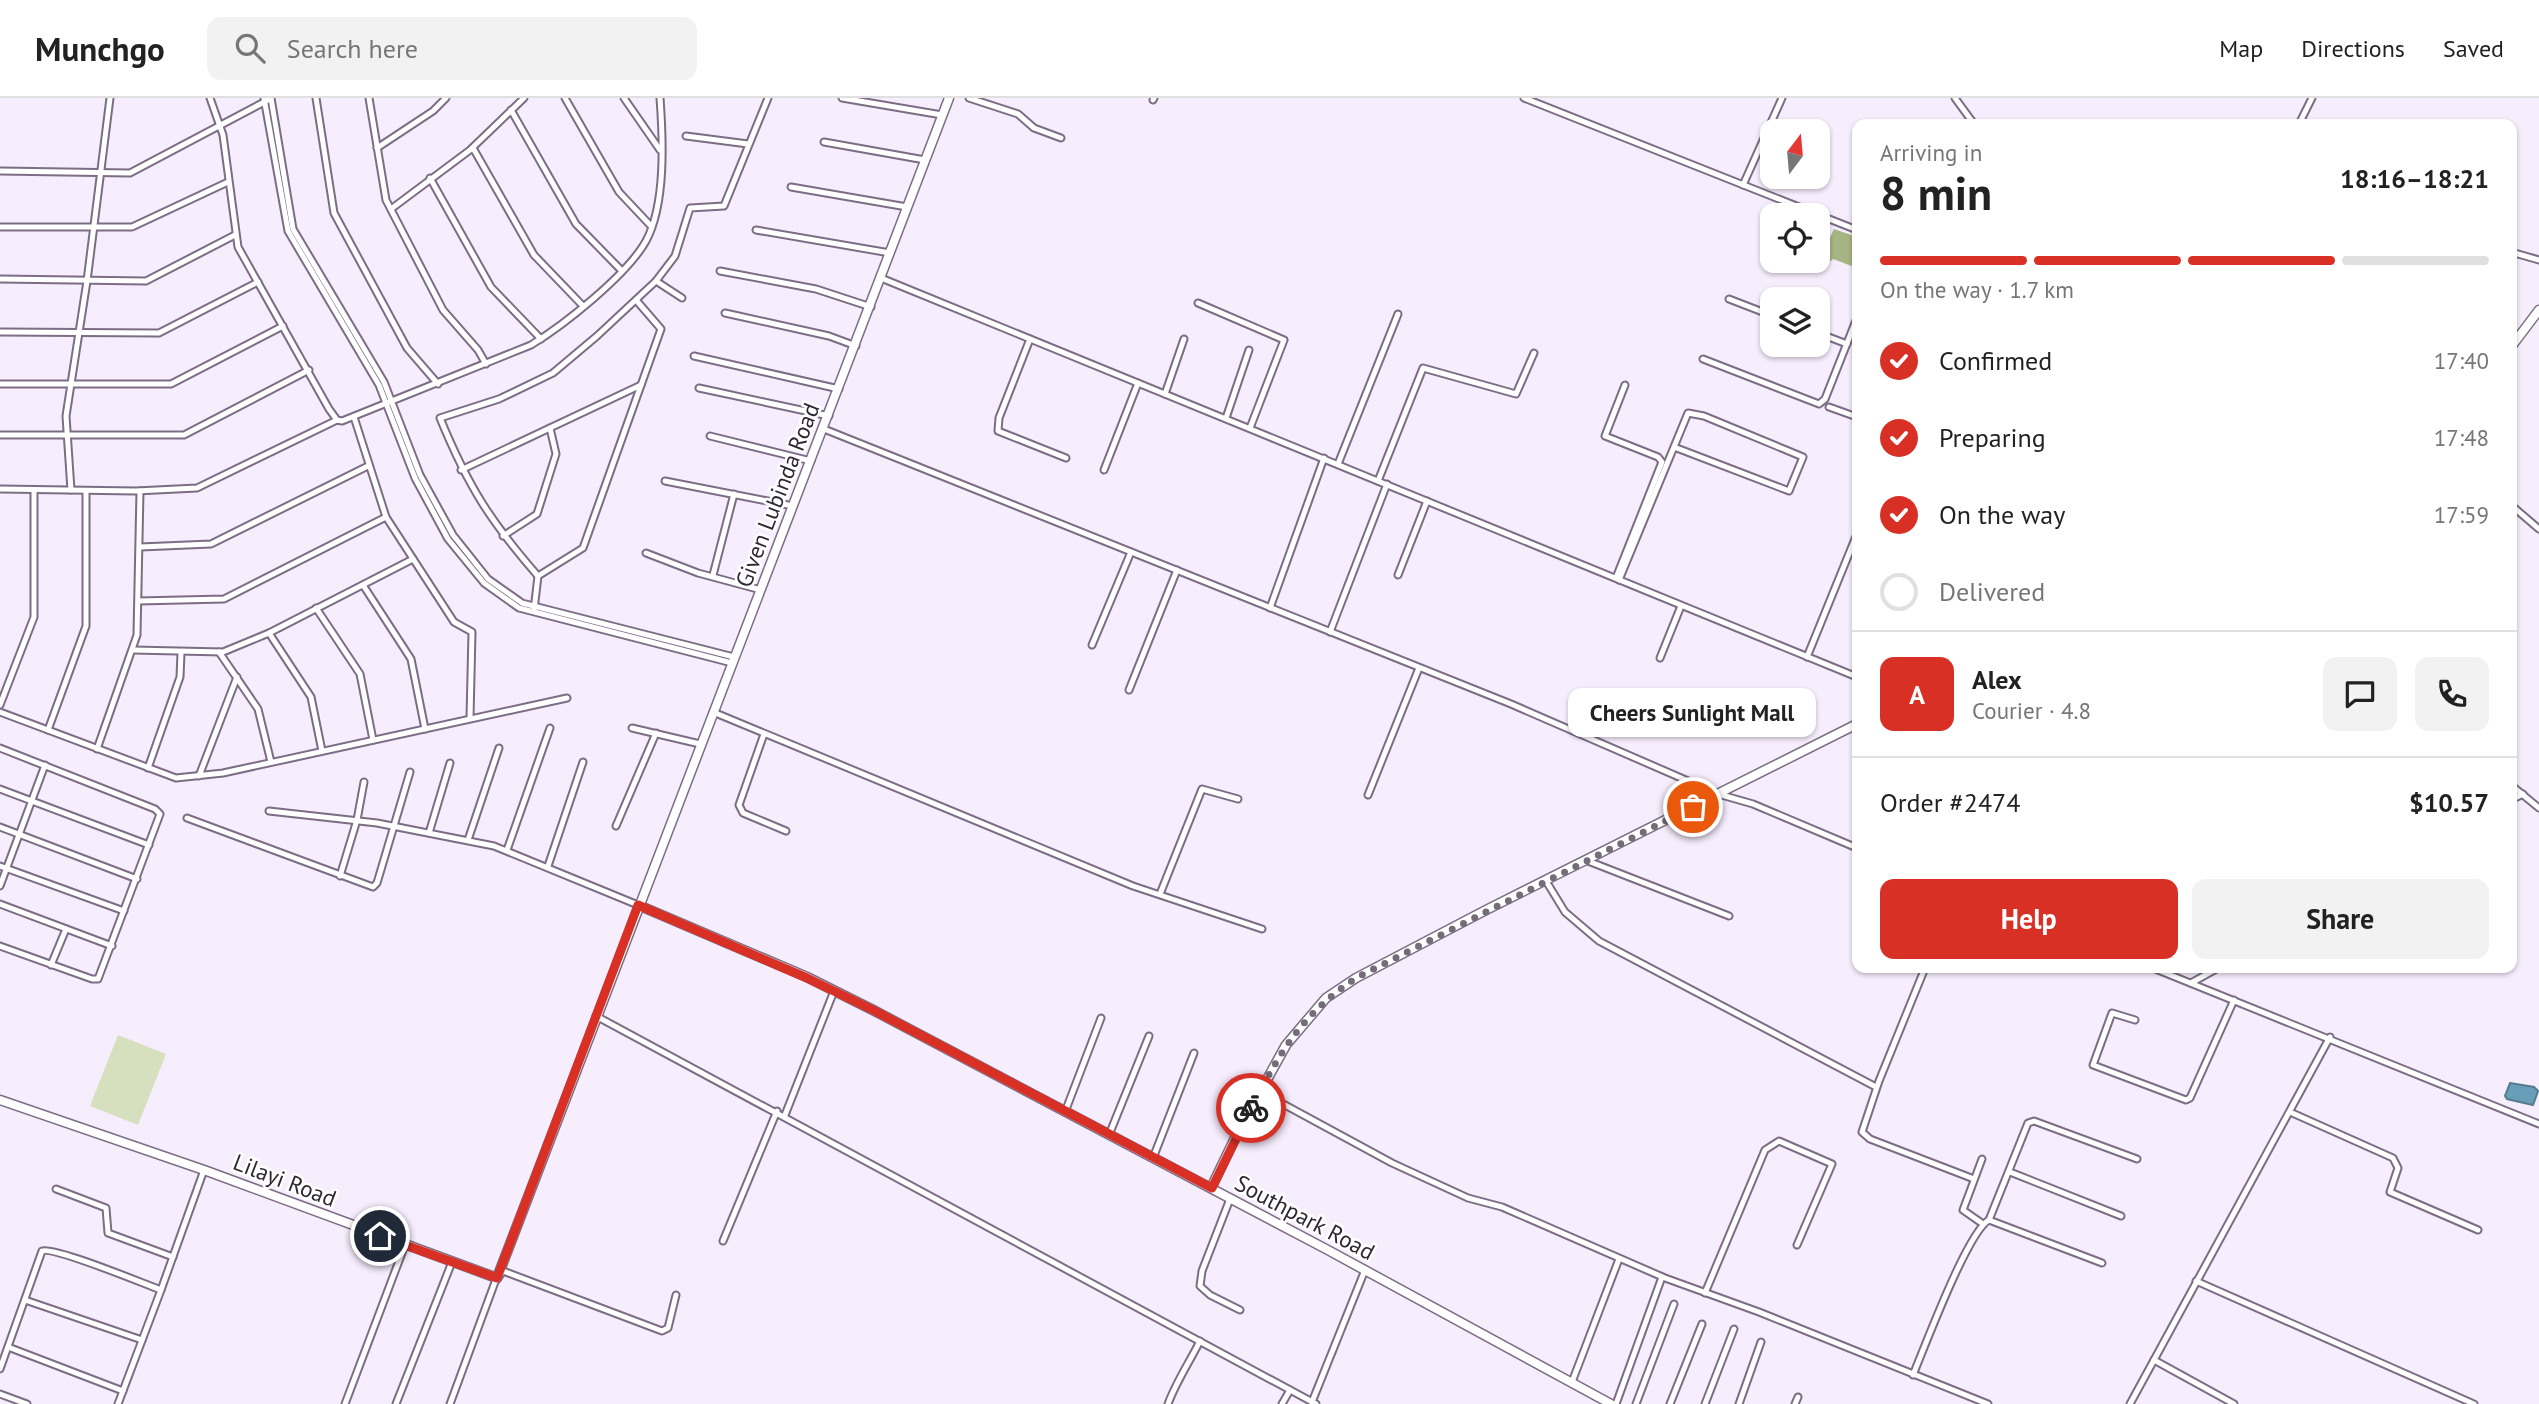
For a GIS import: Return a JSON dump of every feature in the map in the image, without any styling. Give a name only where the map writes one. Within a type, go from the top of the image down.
[{"type":"street","points":[[71,491],[66,437],[71,385],[110,98]]},
{"type":"street","points":[[210,98],[221,126],[235,235],[258,282],[337,420]]},
{"type":"street","points":[[316,98],[334,213],[407,348],[438,384]]},
{"type":"street","points":[[369,98],[383,188],[391,209],[443,310],[478,350],[485,364]]},
{"type":"street","points":[[377,148],[433,111],[446,98]]},
{"type":"street","points":[[391,209],[473,148],[524,98]]},
{"type":"street","points":[[565,98],[619,192],[651,226]]},
{"type":"street","points":[[624,98],[661,152]]},
{"type":"street","points":[[0,489],[140,491],[197,488],[337,420],[438,384],[541,339],[621,271],[645,242],[651,226],[661,152],[660,98]]},
{"type":"street","points":[[534,609],[538,576],[503,536],[461,470],[440,418],[499,399],[553,373],[656,281],[675,256],[690,208],[724,206],[768,98]]},
{"type":"street","points":[[842,98],[942,115]]},
{"type":"street","name":"Given Lubinda Road","points":[[638,905],[856,346],[949,98]]},
{"type":"street","points":[[970,98],[1018,114],[1034,128],[1060,138]]},
{"type":"street","points":[[1524,98],[1852,228]]},
{"type":"street","points":[[1743,185],[1782,98]]},
{"type":"street","points":[[1955,98],[1970,119]]},
{"type":"street","points":[[2302,119],[2312,98]]},
{"type":"street","points":[[0,172],[130,173],[268,99],[293,229],[390,401],[420,475],[453,535],[500,590],[534,609],[733,660]]},
{"type":"street","points":[[511,110],[576,224],[621,271]]},
{"type":"street","points":[[687,136],[748,144]]},
{"type":"street","points":[[824,142],[925,159]]},
{"type":"street","points":[[473,148],[534,255],[583,306]]},
{"type":"street","points":[[430,178],[491,287],[541,339]]},
{"type":"street","points":[[0,227],[132,227],[228,181]]},
{"type":"street","points":[[791,187],[907,207]]},
{"type":"street","points":[[756,230],[890,253]]},
{"type":"street","points":[[0,279],[146,281],[235,235]]},
{"type":"street","points":[[2517,254],[2539,260]]},
{"type":"street","points":[[720,271],[816,289],[871,307]]},
{"type":"street","points":[[881,278],[1852,675]]},
{"type":"street","points":[[656,281],[682,298]]},
{"type":"street","points":[[0,332],[159,333],[258,282]]},
{"type":"street","points":[[1729,299],[1760,311]]},
{"type":"street","points":[[538,576],[583,548],[661,329],[636,300]]},
{"type":"street","points":[[1198,303],[1284,340],[1250,428]]},
{"type":"street","points":[[2517,339],[2539,310]]},
{"type":"street","points":[[725,313],[829,336],[856,346]]},
{"type":"street","points":[[1338,464],[1398,314]]},
{"type":"street","points":[[0,384],[171,384],[283,326]]},
{"type":"street","points":[[1703,359],[1819,404],[1825,399],[1852,331]]},
{"type":"street","points":[[1830,338],[1847,344]]},
{"type":"street","points":[[1030,339],[999,418],[998,430],[1066,458]]},
{"type":"street","points":[[1165,394],[1184,339]]},
{"type":"street","points":[[1226,418],[1249,350]]},
{"type":"street","points":[[1378,481],[1405,407],[1423,368],[1516,394],[1534,353]]},
{"type":"street","points":[[694,356],[839,389]]},
{"type":"street","points":[[0,435],[184,435],[309,370]]},
{"type":"street","points":[[1104,470],[1139,383]]},
{"type":"street","points":[[461,470],[640,385]]},
{"type":"street","points":[[1617,579],[1662,461],[1605,436],[1625,385]]},
{"type":"street","points":[[699,388],[828,416]]},
{"type":"street","points":[[1829,407],[1852,415]]},
{"type":"street","points":[[1617,579],[1685,415],[1695,413],[1803,457],[1792,489],[1788,491],[1674,447]]},
{"type":"street","points":[[354,416],[386,517],[454,622],[472,632],[470,718]]},
{"type":"street","points":[[503,536],[537,514],[556,454],[550,428]]},
{"type":"street","points":[[824,429],[1331,632],[1718,794],[1753,804],[1852,846]]},
{"type":"street","points":[[710,436],[811,461]]},
{"type":"street","points":[[1270,608],[1324,458]]},
{"type":"street","points":[[140,547],[211,544],[368,466]]},
{"type":"street","points":[[665,481],[793,506]]},
{"type":"street","points":[[1331,632],[1387,484]]},
{"type":"street","points":[[0,705],[34,617],[34,490]]},
{"type":"street","points":[[48,730],[86,626],[86,491]]},
{"type":"street","points":[[97,749],[137,635],[140,491]]},
{"type":"street","points":[[713,575],[734,494]]},
{"type":"street","points":[[1398,575],[1427,501]]},
{"type":"street","points":[[2517,510],[2539,528]]},
{"type":"street","points":[[138,601],[224,599],[386,517]]},
{"type":"street","points":[[1807,657],[1852,546]]},
{"type":"street","points":[[1092,645],[1130,552]]},
{"type":"street","points":[[646,553],[761,590]]},
{"type":"street","points":[[133,650],[219,652],[269,633],[413,559]]},
{"type":"street","points":[[1129,690],[1177,570]]},
{"type":"street","points":[[363,586],[411,659],[425,729]]},
{"type":"street","points":[[1660,658],[1681,606]]},
{"type":"street","points":[[316,608],[360,674],[373,740]]},
{"type":"street","points":[[269,633],[311,697],[321,751]]},
{"type":"street","points":[[219,652],[258,709],[271,762]]},
{"type":"street","points":[[148,768],[180,677],[181,653]]},
{"type":"street","points":[[1368,794],[1419,668]]},
{"type":"street","points":[[199,776],[237,677]]},
{"type":"street","points":[[0,712],[176,779],[271,762],[568,698]]},
{"type":"street","points":[[713,712],[1160,894],[1262,929]]},
{"type":"street","points":[[632,727],[701,744]]},
{"type":"street","points":[[1212,1188],[1259,1091],[1286,1045],[1326,998],[1356,978],[1852,727]]},
{"type":"street","points":[[507,850],[550,728]]},
{"type":"street","points":[[617,826],[640,777],[656,733]]},
{"type":"street","points":[[765,734],[739,805],[743,813],[786,831]]},
{"type":"street","points":[[0,748],[158,810],[160,814],[98,979],[0,946]]},
{"type":"street","points":[[468,840],[499,748]]},
{"type":"street","points":[[548,866],[583,762]]},
{"type":"street","points":[[429,833],[450,763]]},
{"type":"street","points":[[0,886],[3,867],[19,835],[45,765]]},
{"type":"street","points":[[187,818],[340,876],[375,886],[410,772]]},
{"type":"street","points":[[340,876],[365,782]]},
{"type":"street","points":[[0,789],[149,845]]},
{"type":"street","points":[[1160,894],[1202,789],[1238,799]]},
{"type":"street","points":[[2517,790],[2539,808]]},
{"type":"street","points":[[2517,797],[2523,794]]},
{"type":"street","points":[[269,811],[357,820],[468,840],[507,850],[638,905],[450,1404]]},
{"type":"street","points":[[0,827],[137,879]]},
{"type":"street","points":[[1588,861],[1729,916]]},
{"type":"street","points":[[3,867],[124,911]]},
{"type":"street","points":[[1546,881],[1565,912],[1599,941],[1876,1087]]},
{"type":"street","points":[[0,904],[112,946]]},
{"type":"street","name":"Southpark Road","points":[[638,905],[834,991],[1212,1188],[1614,1404]]},
{"type":"street","points":[[51,965],[66,929]]},
{"type":"street","points":[[1923,973],[1876,1087],[1862,1126],[1863,1135],[1974,1179]]},
{"type":"street","points":[[2166,973],[2330,1037],[2539,1124]]},
{"type":"street","points":[[2191,983],[2209,973]]},
{"type":"street","points":[[785,1115],[834,991]]},
{"type":"street","points":[[2135,1020],[2112,1013],[2094,1065],[2186,1100],[2190,1098],[2234,1000]]},
{"type":"street","points":[[596,1016],[785,1115],[1314,1403],[1364,1270]]},
{"type":"street","points":[[1065,1112],[1101,1018]]},
{"type":"street","points":[[1109,1135],[1149,1036]]},
{"type":"street","points":[[2130,1404],[2330,1037]]},
{"type":"street","points":[[1153,1158],[1194,1054]]},
{"type":"street","points":[[1259,1091],[1405,1169],[1468,1198],[1502,1207],[1619,1259],[1988,1404]]},
{"type":"street","name":"Lilayi Road","points":[[0,1100],[204,1170],[497,1278]]},
{"type":"street","points":[[723,1241],[777,1111]]},
{"type":"street","points":[[2290,1112],[2393,1158],[2398,1168],[2390,1192],[2478,1230]]},
{"type":"street","points":[[1913,1375],[1963,1261],[1983,1224],[1989,1220],[2010,1172],[2022,1134],[2031,1121],[2137,1159]]},
{"type":"street","points":[[1705,1293],[1765,1150],[1779,1142],[1832,1164],[1797,1245]]},
{"type":"street","points":[[1982,1159],[1963,1210],[1983,1224]]},
{"type":"street","points":[[118,1404],[204,1170]]},
{"type":"street","points":[[2010,1172],[2121,1216]]},
{"type":"street","points":[[56,1189],[106,1208],[108,1233],[173,1258]]},
{"type":"street","points":[[1230,1199],[1202,1271],[1200,1286],[1210,1295],[1240,1311]]},
{"type":"street","points":[[1989,1220],[2102,1263]]},
{"type":"street","points":[[345,1404],[405,1245]]},
{"type":"street","points":[[0,1369],[42,1251],[46,1249],[161,1290]]},
{"type":"street","points":[[1572,1382],[1619,1259]]},
{"type":"street","points":[[396,1404],[452,1262]]},
{"type":"street","points":[[497,1278],[503,1271],[662,1331],[668,1328],[676,1295]]},
{"type":"street","points":[[1614,1404],[1661,1276]]},
{"type":"street","points":[[2196,1281],[2474,1404]]},
{"type":"street","points":[[25,1300],[142,1340]]},
{"type":"street","points":[[1636,1404],[1674,1304]]},
{"type":"street","points":[[1670,1404],[1702,1324]]},
{"type":"street","points":[[1704,1404],[1734,1329]]},
{"type":"street","points":[[1168,1404],[1200,1341]]},
{"type":"street","points":[[1739,1404],[1761,1342]]},
{"type":"street","points":[[8,1346],[123,1391]]},
{"type":"street","points":[[2154,1360],[2234,1404]]},
{"type":"street","points":[[1282,1404],[1290,1390]]},
{"type":"street","points":[[0,1394],[27,1404]]},
{"type":"street","points":[[1795,1404],[1798,1396]]},
{"type":"green space","points":[[1834,229],[1852,235],[1852,266],[1833,259],[1830,262],[1830,238]]},
{"type":"green space","points":[[118,1035],[166,1054],[138,1125],[90,1106]]},
{"type":"water","points":[[2510,1083],[2534,1087],[2538,1091],[2533,1105],[2507,1099],[2505,1096]]},
{"type":"way so far","points":[[1251,1108],[1286,1045],[1326,998],[1356,978],[1486,910],[1693,807]]},
{"type":"place","name":"Cheers Sunlight Mall","points":[[1693,807]]},
{"type":"route","points":[[380,1236],[497,1278],[638,905],[807,978],[873,1010],[1212,1188],[1251,1108]]}]
